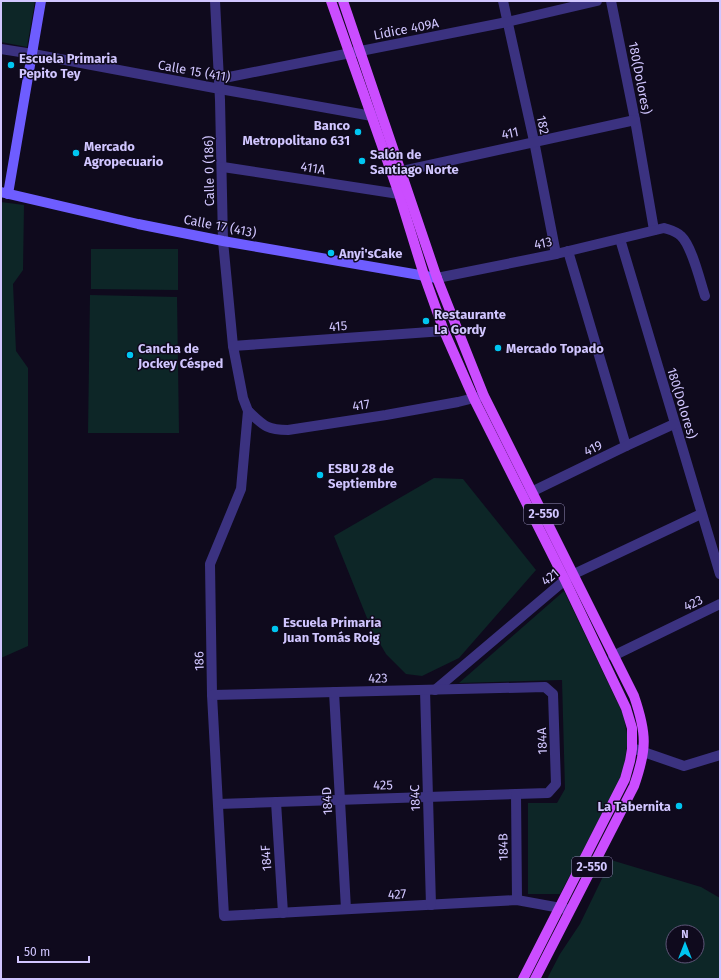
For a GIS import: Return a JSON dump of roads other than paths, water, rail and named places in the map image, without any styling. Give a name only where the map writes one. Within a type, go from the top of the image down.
[{"type":"main road","points":[[4,193],[33,54],[42,1]]},
{"type":"main road","name":"2-550","points":[[331,1],[349,53],[376,114]]},
{"type":"main road","name":"2-550","points":[[343,1],[360,51],[376,114],[396,172],[437,278],[484,396],[533,492],[626,708],[632,728],[632,748],[625,779],[564,909],[535,979]]},
{"type":"main road","name":"2-550","points":[[396,172],[399,194],[424,275],[444,331],[474,399],[523,496],[634,696],[644,736],[644,752],[634,786],[523,979]]},
{"type":"main road","name":"Calle 17 (413)","points":[[4,193],[130,222],[223,241],[437,278]]},
{"type":"street","name":"Calle 0 (186)","points":[[215,1],[223,167],[223,241],[233,346],[243,398],[248,411]]},
{"type":"street","name":"182","points":[[503,1],[534,141],[556,254]]},
{"type":"street","name":"Lídice 409A","points":[[220,84],[349,53],[507,22],[597,1]]},
{"type":"street","name":"180(Dolores)","points":[[611,1],[635,120],[654,230]]},
{"type":"street","name":"Calle 15 (411)","points":[[1,49],[220,84],[376,114]]},
{"type":"street","name":"411","points":[[396,172],[635,120]]},
{"type":"street","name":"411A","points":[[223,167],[399,194]]},
{"type":"street","name":"413","points":[[437,278],[556,254],[664,228],[675,231],[682,236],[688,246],[705,296]]},
{"type":"street","name":"180(Dolores)","points":[[620,239],[720,574]]},
{"type":"street","points":[[568,251],[626,446]]},
{"type":"street","name":"415","points":[[233,346],[444,331]]},
{"type":"street","name":"417","points":[[248,411],[266,428],[288,430],[386,415],[484,396]]},
{"type":"street","name":"186","points":[[224,916],[212,695],[210,564],[241,489],[248,411]]},
{"type":"street","name":"419","points":[[523,496],[674,424]]},
{"type":"street","name":"421","points":[[435,690],[569,577],[701,514]]},
{"type":"street","name":"423","points":[[613,656],[720,604]]},
{"type":"street","name":"423","points":[[212,695],[545,687]]},
{"type":"street","name":"184A","points":[[545,687],[553,694],[556,784],[548,793]]},
{"type":"street","name":"184C","points":[[424,690],[432,904]]},
{"type":"street","name":"184D","points":[[334,692],[346,909]]},
{"type":"street","points":[[632,748],[684,766],[720,755]]},
{"type":"street","name":"425","points":[[218,804],[548,793]]},
{"type":"street","name":"184B","points":[[516,794],[517,900]]},
{"type":"street","name":"184F","points":[[276,802],[283,913]]},
{"type":"street","name":"427","points":[[224,916],[517,900],[564,909]]},
{"type":"place","name":"Escuela Primaria Pepito Tey","points":[[11,65]]},
{"type":"place","name":"Banco Metropolitano 631","points":[[358,132]]},
{"type":"place","name":"Mercado Agropecuario","points":[[76,153]]},
{"type":"place","name":"Salón de Santiago Norte","points":[[362,161]]},
{"type":"place","name":"Anyi'sCake","points":[[331,253]]},
{"type":"place","name":"Restaurante La Gordy","points":[[426,321]]},
{"type":"place","name":"Mercado Topado","points":[[498,348]]},
{"type":"place","name":"Cancha de Jockey Césped","points":[[130,355]]},
{"type":"place","name":"ESBU 28 de Septiembre","points":[[320,475]]},
{"type":"place","name":"Escuela Primaria Juan Tomás Roig","points":[[275,629]]},
{"type":"place","name":"La Tabernita","points":[[679,806]]}]
